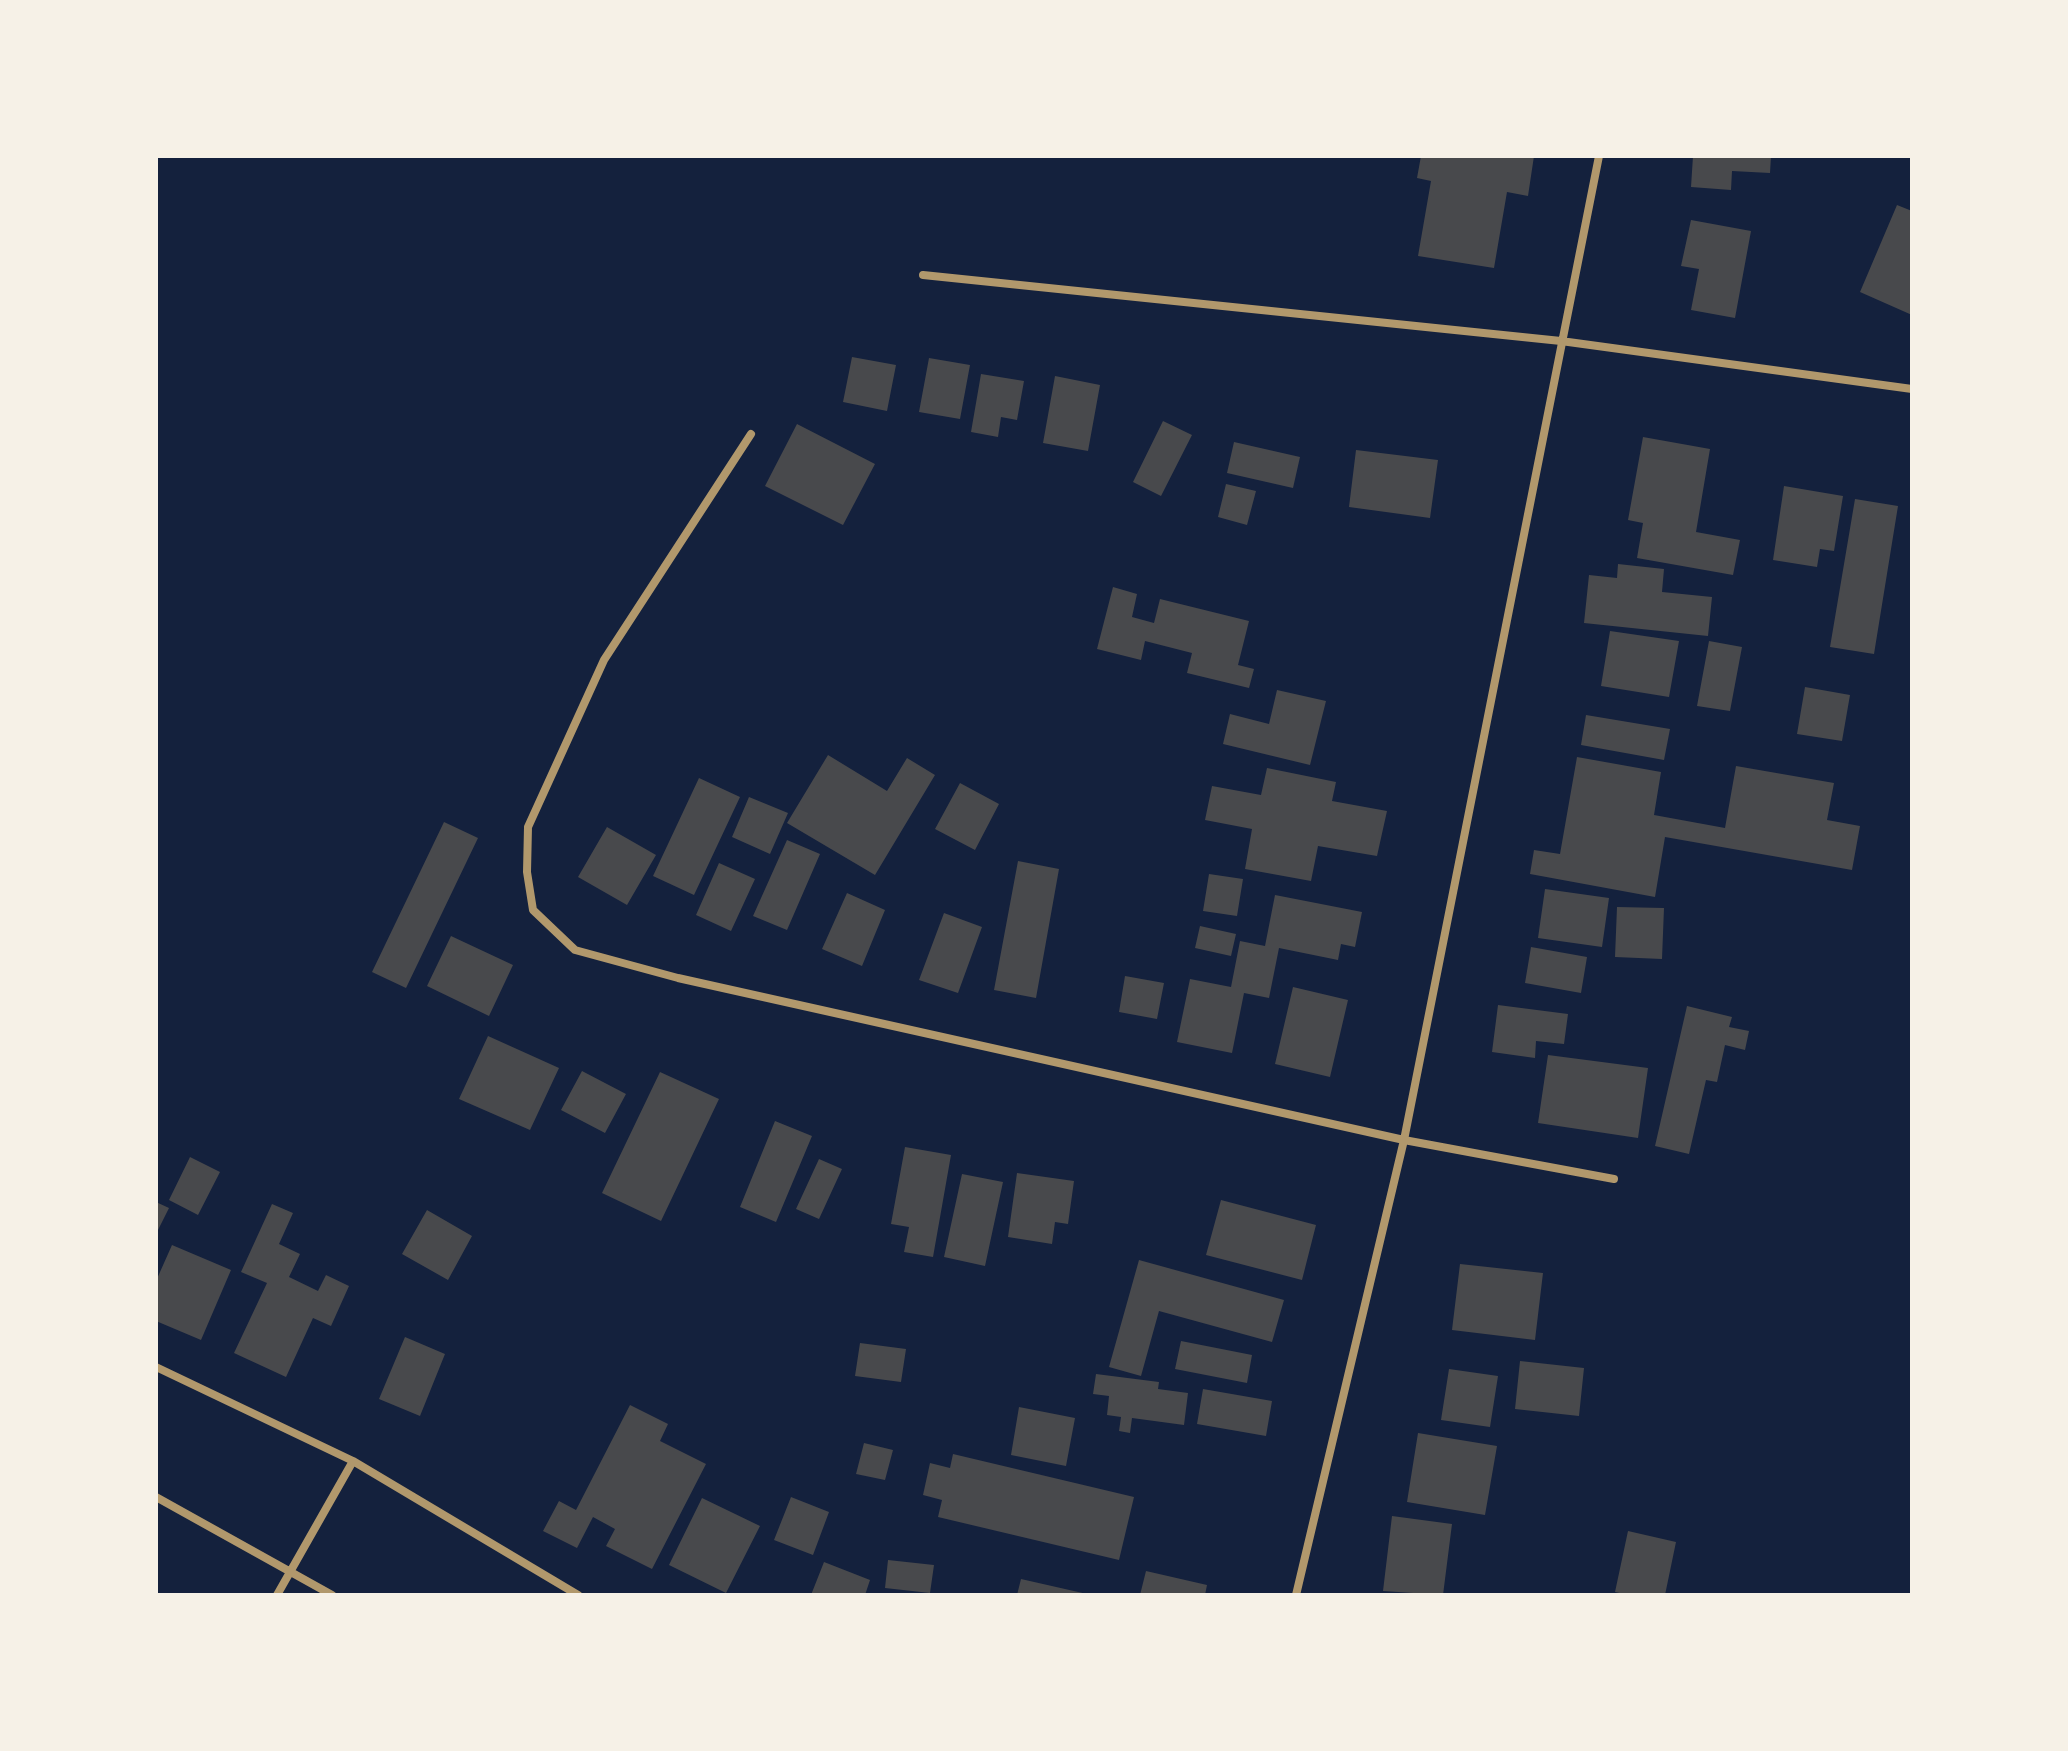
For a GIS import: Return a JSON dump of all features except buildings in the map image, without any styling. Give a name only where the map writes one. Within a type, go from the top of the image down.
[{"type":"street","points":[[1296,1595],[1404,1140],[1599,156]]},
{"type":"street","points":[[923,275],[1561,341],[1912,389]]},
{"type":"street","points":[[751,434],[604,660],[528,827],[527,872],[533,910],[575,950],[678,978],[1404,1140],[1614,1179]]},
{"type":"street","points":[[156,1367],[353,1461],[578,1595]]},
{"type":"street","points":[[277,1595],[353,1461]]},
{"type":"street","points":[[156,1497],[332,1595]]}]
